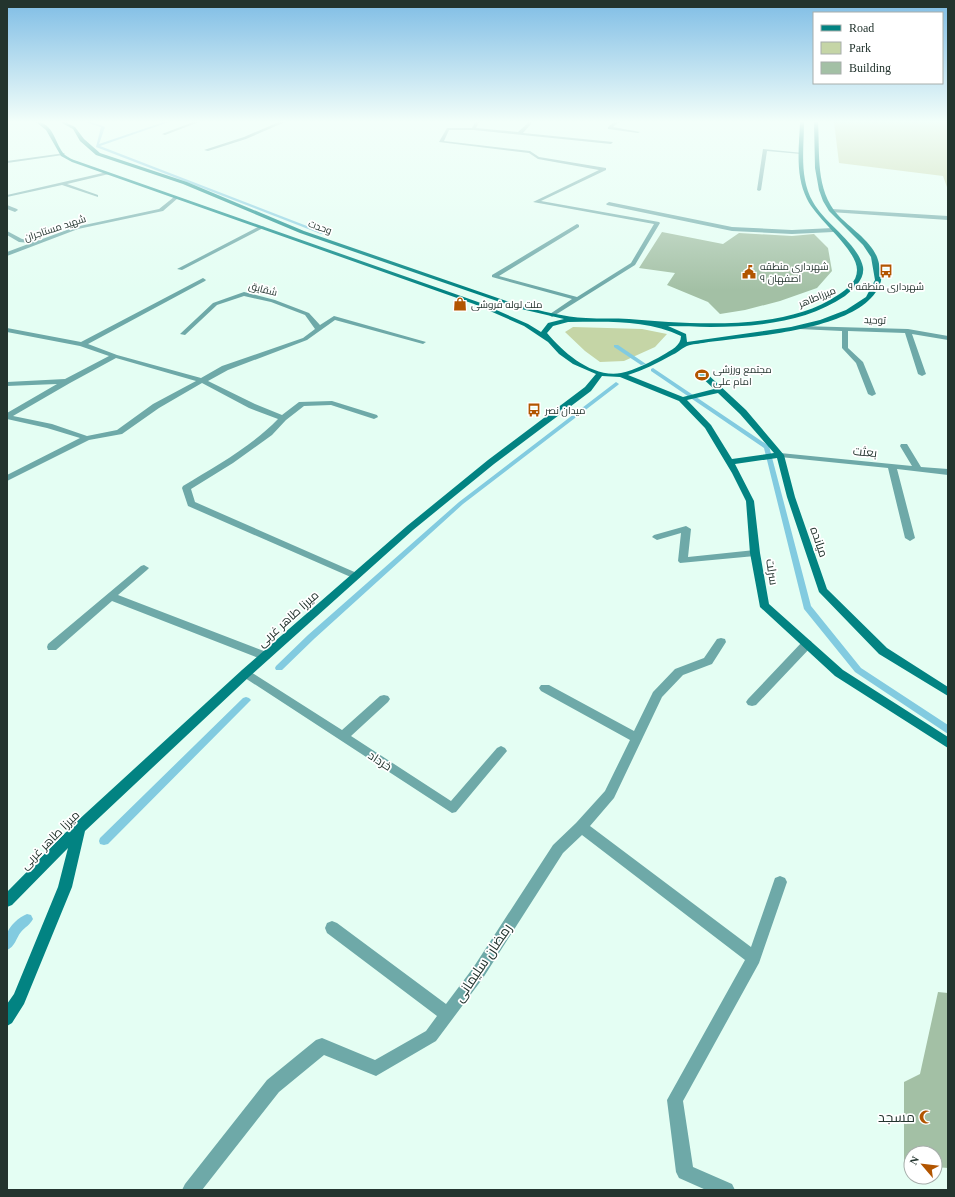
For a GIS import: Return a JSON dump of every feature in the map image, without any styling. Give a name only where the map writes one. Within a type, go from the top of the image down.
[{"type":"main road","name":"وحدت","points":[[121,178],[173,195],[476,303],[526,326],[549,340]]},
{"type":"main road","points":[[169,185],[170,178]]},
{"type":"main road","name":"وحدت","points":[[170,178],[302,232],[507,303],[552,315],[586,320]]},
{"type":"main road","name":"میرزاطاهر","points":[[646,323],[720,325],[749,323],[805,313],[842,296],[854,286],[860,271],[860,266],[855,255],[821,218],[807,196],[803,178]]},
{"type":"main road","name":"میرزاطاهر","points":[[683,345],[801,328],[831,319],[865,302],[876,290],[879,278],[874,257],[862,241],[832,210],[822,195],[819,178]]},
{"type":"main road","points":[[146,187],[161,185]]},
{"type":"main road","points":[[183,188],[198,189]]},
{"type":"main road","points":[[586,320],[646,323],[678,331],[684,335],[685,340],[683,345],[675,352],[621,375],[600,373],[573,362],[549,340],[544,333],[546,327],[554,322],[586,320]]},
{"type":"main road","name":"میرزا طاهر غربی","points":[[7,901],[79,828],[265,656],[410,528],[491,462],[588,389],[600,373]]},
{"type":"main road","name":"میانده","points":[[701,373],[743,412],[779,456],[822,590],[883,651],[948,692]]},
{"type":"main road","name":"سرلت","points":[[621,375],[683,399],[708,427],[730,462],[750,501],[755,553],[764,606],[839,674],[948,743]]},
{"type":"main road","points":[[683,399],[719,390]]},
{"type":"main road","points":[[730,462],[779,456]]},
{"type":"main road","points":[[7,1018],[19,999],[65,887],[79,828]]},
{"type":"street","points":[[7,196],[88,178]]},
{"type":"street","points":[[552,315],[633,264],[657,223],[536,202],[586,178]]},
{"type":"street","points":[[759,190],[761,178]]},
{"type":"street","points":[[64,184],[96,196]]},
{"type":"street","name":"شهید مستاجران","points":[[7,254],[77,228],[161,210],[173,195]]},
{"type":"street","points":[[609,204],[732,228],[792,232],[833,230]]},
{"type":"street","points":[[7,208],[15,210]]},
{"type":"street","points":[[832,210],[948,218]]},
{"type":"street","points":[[577,226],[494,276],[578,298]]},
{"type":"street","points":[[180,269],[262,227]]},
{"type":"street","points":[[7,233],[21,241],[37,242]]},
{"type":"street","points":[[82,344],[203,280]]},
{"type":"street","name":"شقایق","points":[[183,334],[215,304],[244,294],[273,301],[306,314],[319,329]]},
{"type":"street","points":[[7,478],[87,438],[120,432],[156,406],[225,368],[305,340],[334,318],[423,342]]},
{"type":"street","name":"توحید","points":[[801,328],[908,331],[948,338]]},
{"type":"street","points":[[845,329],[845,348],[859,362],[872,394]]},
{"type":"street","points":[[7,330],[82,344],[115,356],[203,381],[252,406],[283,418]]},
{"type":"street","points":[[908,331],[922,374]]},
{"type":"street","points":[[7,416],[67,381],[115,356]]},
{"type":"street","points":[[7,384],[67,381]]},
{"type":"street","points":[[356,576],[191,504],[186,488],[230,461],[264,437],[283,418],[302,404],[332,403],[374,417]]},
{"type":"street","points":[[7,416],[49,426],[87,438]]},
{"type":"street","points":[[904,446],[918,469]]},
{"type":"street","name":"بعثت","points":[[779,456],[948,472]]},
{"type":"street","points":[[892,466],[910,538]]},
{"type":"street","points":[[657,536],[686,530],[683,561],[755,553]]},
{"type":"street","points":[[52,647],[144,568]]},
{"type":"street","points":[[110,596],[265,656]]},
{"type":"street","name":"رمضان سلیمانی","points":[[191,1190],[273,1086],[322,1046],[376,1068],[431,1036],[478,973],[558,849],[581,827],[610,794],[657,695],[679,672],[708,661],[722,642]]},
{"type":"street","points":[[752,702],[807,644]]},
{"type":"street","name":"خرداد","points":[[246,673],[452,808],[501,751]]},
{"type":"street","points":[[545,688],[637,738]]},
{"type":"street","points":[[342,736],[384,700]]},
{"type":"street","points":[[581,827],[754,958]]},
{"type":"street","points":[[726,1190],[686,1172],[675,1100],[754,958],[780,882]]},
{"type":"street","points":[[332,928],[447,1014]]},
{"type":"green space","points":[[944,178],[948,178],[948,190]]},
{"type":"green space","points":[[573,327],[642,329],[667,334],[655,347],[624,361],[600,362],[585,351],[565,332]]},
{"type":"building","name":"شهرداری منطقه ۹ اصفهان","points":[[662,232],[723,244],[739,233],[792,236],[814,234],[828,248],[832,271],[817,288],[780,301],[745,310],[720,314],[708,302],[667,285],[675,273],[639,268]]},
{"type":"building","name":"مسجد","points":[[938,992],[948,993],[948,1168],[943,1168],[943,1145],[904,1145],[904,1082],[920,1074]]},
{"type":"waterway","points":[[180,178],[323,233]]},
{"type":"waterway","points":[[616,346],[643,364]]},
{"type":"waterway","points":[[653,370],[767,447],[807,607],[858,670],[948,730]]},
{"type":"waterway","points":[[279,668],[311,637],[461,503],[616,384]]},
{"type":"waterway","points":[[104,841],[246,700]]},
{"type":"waterway","points":[[7,945],[16,929],[27,919]]},
{"type":"place","name":"شهرداری منطقه ۹","points":[[886,271]]},
{"type":"place","name":"شهرداری منطقه ۹ اصفهان","points":[[749,272]]},
{"type":"place","name":"ملت لوله فروشی","points":[[460,304]]},
{"type":"place","name":"مجتمع ورزشی امام علی","points":[[702,375]]},
{"type":"place","name":"میدان نصر","points":[[534,410]]},
{"type":"place","name":"مسجد","points":[[926,1117]]}]
